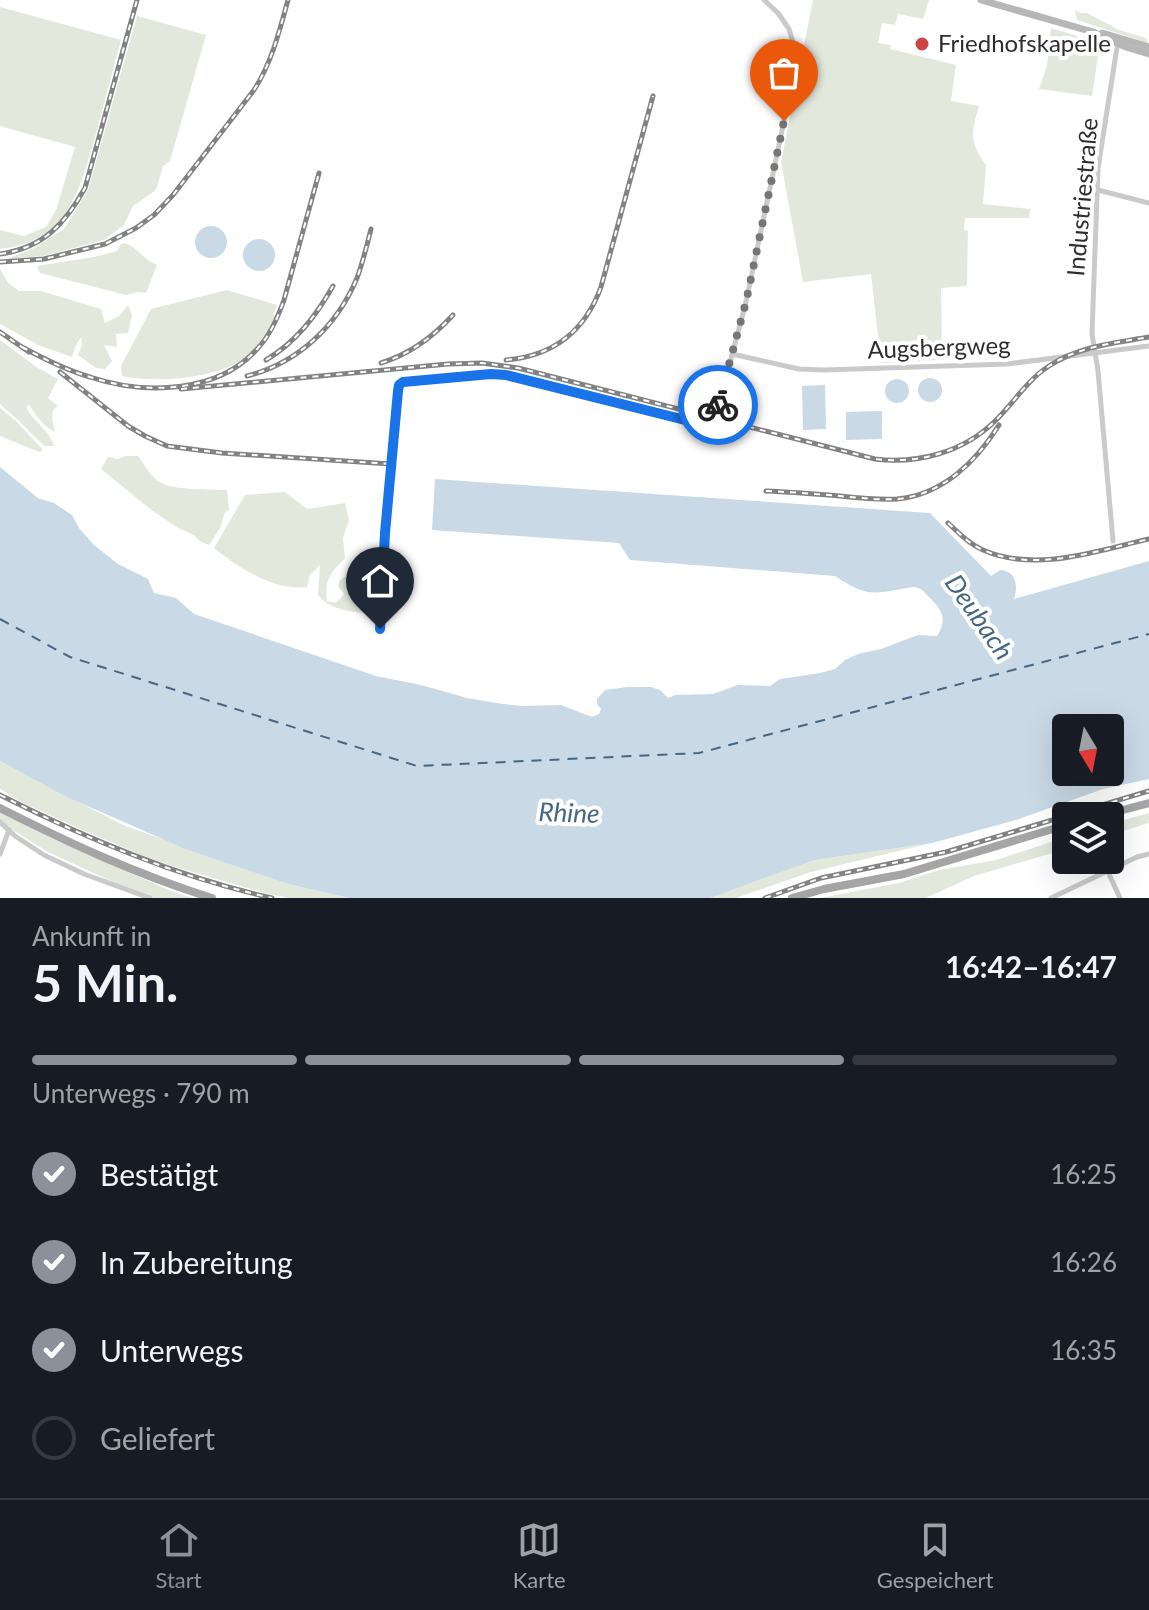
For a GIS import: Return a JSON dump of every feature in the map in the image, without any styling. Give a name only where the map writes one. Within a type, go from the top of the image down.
[{"type":"main road","points":[[1124,810],[1149,803]]},
{"type":"main road","points":[[0,808],[79,847],[212,898]]},
{"type":"main road","points":[[792,898],[930,867],[1052,829]]},
{"type":"street","points":[[380,629],[385,533],[399,385],[407,381],[506,375],[713,427],[757,253],[794,61],[789,29],[764,0]]},
{"type":"street","points":[[981,0],[1149,47]]},
{"type":"street","points":[[1093,32],[1149,54]]},
{"type":"street","points":[[1114,35],[1119,44]]},
{"type":"street","points":[[1119,44],[1130,42]]},
{"type":"street","name":"Industriestraße","points":[[1113,541],[1092,334],[1098,168],[1119,44]]},
{"type":"street","points":[[1098,190],[1149,203]]},
{"type":"street","name":"Augsbergweg","points":[[732,354],[799,369],[824,370],[1007,364],[1149,346]]},
{"type":"street","points":[[0,822],[44,855],[84,874],[150,898]]},
{"type":"street","points":[[0,854],[9,830]]},
{"type":"street","points":[[1124,864],[1149,854]]},
{"type":"street","points":[[1051,898],[1104,874]]},
{"type":"street","points":[[1109,874],[1120,898]]},
{"type":"street","points":[[122,898],[126,889]]},
{"type":"shaded area","points":[[813,0],[929,0],[923,19],[898,14],[895,25],[882,23],[878,43],[891,45],[890,49],[956,65],[951,101],[979,106],[973,137],[986,165],[983,204],[1030,209],[1029,218],[965,218],[964,230],[968,231],[967,286],[941,288],[942,360],[881,363],[871,274],[803,282],[781,162]]},
{"type":"shaded area","points":[[0,7],[121,40],[85,171],[69,208],[42,235],[24,244],[0,249],[0,230],[24,236],[46,227],[56,210],[75,147],[0,126]]},
{"type":"shaded area","points":[[1075,10],[1119,30],[1146,38],[1148,43],[1077,20]]},
{"type":"shaded area","points":[[137,16],[206,35],[170,161],[163,166],[156,190],[133,206],[124,225],[104,240],[43,256],[7,259],[34,248],[64,229],[88,190]]},
{"type":"shaded area","points":[[1051,28],[1100,43],[1092,96],[1039,89],[1047,66]]},
{"type":"shaded area","points":[[125,243],[157,265],[146,293],[126,295],[40,273],[37,266],[117,251]]},
{"type":"shaded area","points":[[0,269],[8,283],[19,291],[41,291],[101,309],[105,323],[119,316],[128,305],[132,315],[128,333],[116,334],[117,347],[104,345],[112,361],[105,369],[96,368],[78,355],[81,337],[72,357],[38,345],[0,324]]},
{"type":"shaded area","points":[[227,290],[277,305],[268,329],[246,357],[228,367],[199,376],[166,379],[122,376],[121,366],[151,309]]},
{"type":"shaded area","points":[[0,340],[58,379],[48,398],[58,406],[53,410],[55,432],[29,405],[26,407],[54,446],[45,446],[0,404]]},
{"type":"shaded area","points":[[0,408],[43,450],[39,452],[0,436]]},
{"type":"shaded area","points":[[138,456],[152,476],[164,484],[227,490],[229,510],[225,512],[220,528],[209,545],[150,509],[101,469],[108,457],[118,459]]},
{"type":"shaded area","points":[[285,492],[307,509],[345,503],[349,520],[343,538],[345,558],[330,577],[327,601],[336,603],[344,594],[338,586],[340,580],[366,564],[373,565],[367,613],[340,609],[328,604],[318,595],[320,565],[310,575],[307,587],[282,585],[246,570],[214,548],[245,495]]},
{"type":"shaded area","points":[[0,761],[123,825],[288,884],[349,898],[289,898],[141,855],[19,801],[0,789]]},
{"type":"shaded area","points":[[0,811],[51,838],[193,898],[154,898],[130,890],[48,852],[0,822]]},
{"type":"shaded area","points":[[1149,813],[1149,823],[1124,831],[1124,820]]},
{"type":"shaded area","points":[[1052,842],[1052,853],[974,876],[926,898],[820,898],[899,883],[939,870],[996,860]]},
{"type":"shaded area","points":[[932,843],[811,872],[736,898],[710,898],[815,860]]},
{"type":"water","points":[[211,226],[222,231],[227,242],[222,253],[211,258],[200,253],[195,242],[200,231]]},
{"type":"water","points":[[259,239],[270,244],[275,255],[270,266],[259,271],[248,266],[243,255],[248,244]]},
{"type":"water","points":[[930,378],[941,385],[942,390],[935,401],[930,402],[919,395],[918,390],[925,379]]},
{"type":"water","points":[[892,379],[902,379],[909,386],[909,396],[902,403],[892,403],[885,396],[885,386]]},
{"type":"water","points":[[825,385],[826,429],[803,430],[802,386]]},
{"type":"water","points":[[882,411],[882,439],[846,440],[846,412]]},
{"type":"water","points":[[0,467],[38,498],[54,503],[72,515],[94,545],[118,564],[148,579],[154,593],[176,598],[194,614],[376,676],[496,703],[561,705],[592,717],[599,714],[601,709],[597,699],[605,690],[651,687],[668,698],[713,694],[738,685],[770,686],[780,679],[835,669],[858,654],[918,635],[937,636],[942,615],[934,602],[916,587],[872,592],[856,588],[835,576],[630,560],[619,543],[432,530],[435,479],[930,513],[991,576],[1000,570],[1013,576],[1016,584],[1014,599],[1149,561],[1149,779],[1124,784],[1124,714],[1052,714],[1052,786],[1117,786],[1067,802],[1052,802],[1052,807],[1016,820],[932,843],[815,860],[710,898],[349,898],[288,884],[183,848],[67,797],[0,761]]},
{"type":"ferry route","points":[[0,619],[70,657],[417,766],[699,753],[1149,634]]},
{"type":"railway","points":[[0,254],[41,240],[61,223],[85,188],[137,0]]},
{"type":"railway","points":[[0,262],[44,259],[105,244],[154,215],[254,90],[270,58],[288,0]]},
{"type":"railway","points":[[506,360],[523,358],[552,347],[576,328],[594,303],[653,96]]},
{"type":"railway","points":[[22,347],[81,374],[133,387],[156,388],[202,382],[242,363],[258,348],[274,325],[284,300],[319,173]]},
{"type":"railway","points":[[247,376],[283,362],[327,327],[339,312],[357,278],[371,229]]},
{"type":"railway","points":[[266,360],[304,328],[333,286]]},
{"type":"railway","points":[[381,363],[420,344],[453,315]]},
{"type":"railway","points":[[0,332],[29,352]]},
{"type":"railway","points":[[181,389],[482,363],[518,368],[875,459],[907,460],[938,454],[968,442],[1001,415],[1034,378],[1061,359],[1098,346],[1149,337]]},
{"type":"railway","points":[[60,372],[128,426],[167,446],[222,453],[391,464]]},
{"type":"railway","points":[[766,491],[876,499],[913,496],[943,484],[956,474],[980,452],[999,425]]},
{"type":"railway","points":[[948,523],[983,550],[1023,560],[1066,558],[1149,539]]},
{"type":"railway","points":[[765,898],[821,878],[946,852],[1149,791]]},
{"type":"railway","points":[[0,795],[66,827],[167,868],[272,898]]},
{"type":"way so far","points":[[718,405],[746,302],[784,121]]},
{"type":"place","name":"Friedhofskapelle","points":[[922,44]]},
{"type":"route","points":[[380,629],[391,460],[398,391],[403,382],[506,375],[713,427],[718,405]]},
{"type":"water label","name":"Deubach","points":[[979,617]]},
{"type":"water label","name":"Rhine","points":[[569,813]]}]
